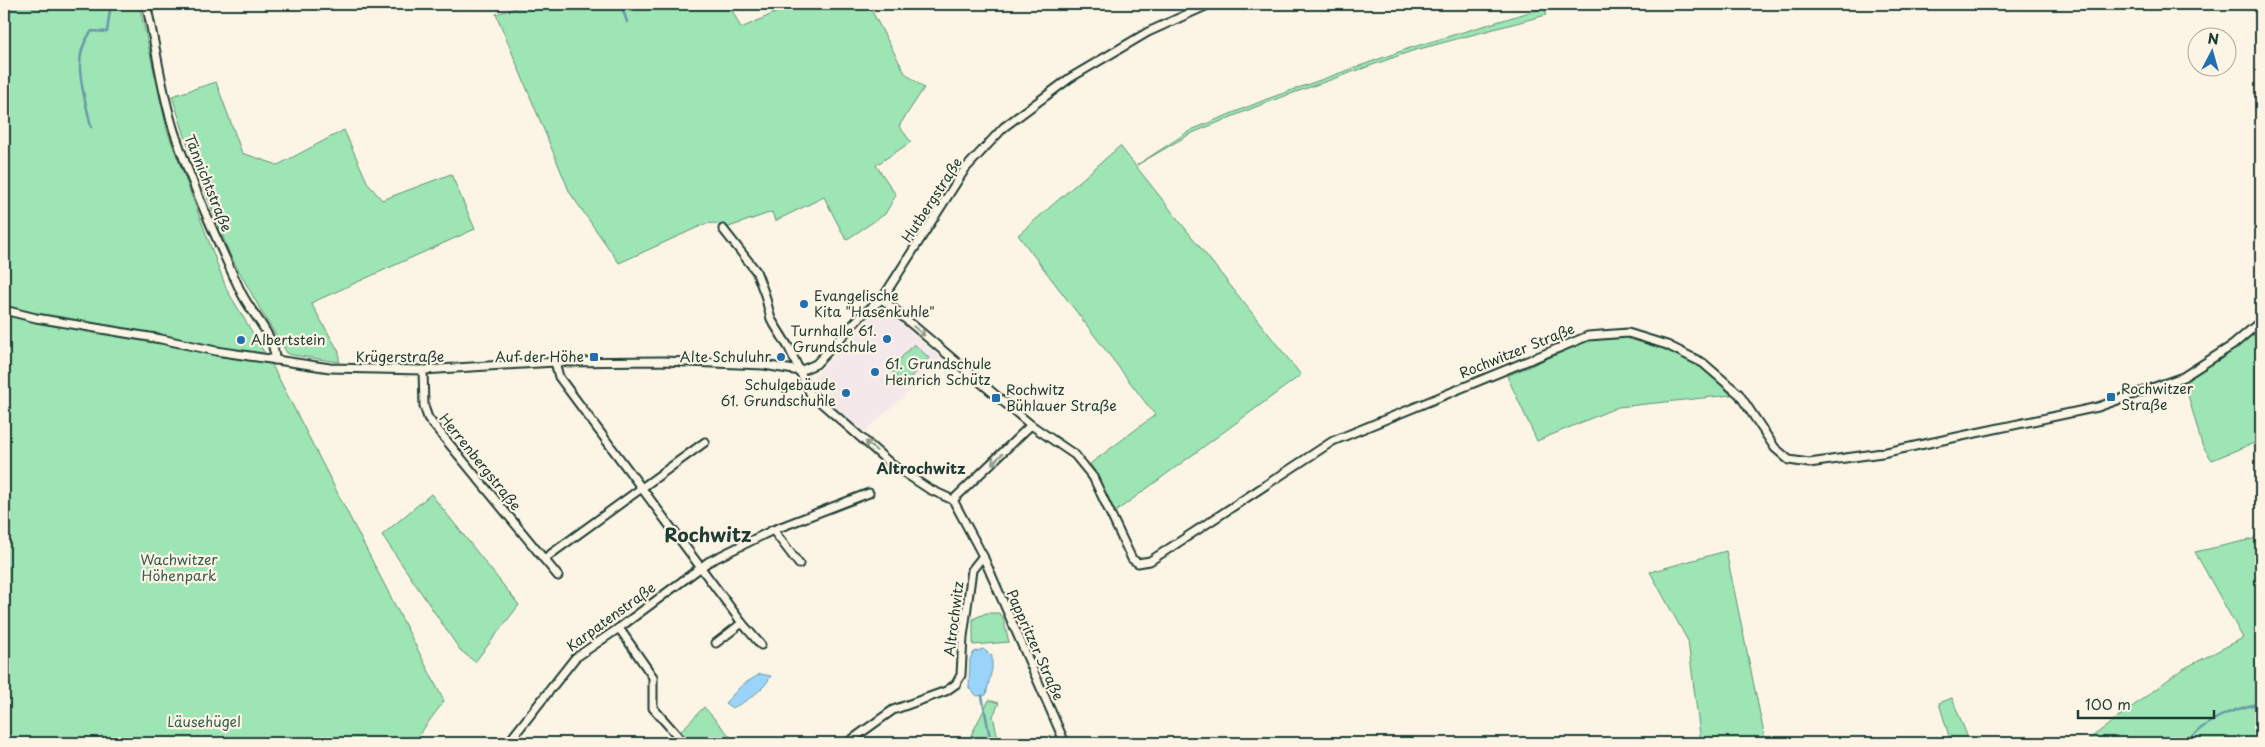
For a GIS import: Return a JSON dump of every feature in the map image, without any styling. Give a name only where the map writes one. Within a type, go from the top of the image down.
[{"type":"street","name":"Tännichtstraße","points":[[146,4],[174,129],[194,186],[242,295],[271,341],[275,350],[275,360]]},
{"type":"street","name":"Hutbergstraße","points":[[800,371],[816,364],[863,314],[882,299],[966,169],[1004,127],[1070,78],[1148,32],[1210,4]]},
{"type":"street","points":[[723,229],[756,271],[766,295],[771,320],[800,371],[810,393],[891,464],[929,489],[953,500],[983,556]]},
{"type":"street","points":[[882,299],[1032,425],[953,500]]},
{"type":"street","name":"Krügerstraße","points":[[4,310],[109,332],[275,360],[357,370],[423,370],[555,362],[663,361],[764,365],[800,371]]},
{"type":"street","name":"Rochwitzer Straße","points":[[1032,425],[1063,445],[1085,466],[1099,489],[1132,559],[1138,563],[1150,561],[1333,441],[1588,336],[1628,333],[1668,345],[1703,363],[1739,394],[1775,448],[1789,460],[1809,463],[1882,453],[2098,407],[2183,378],[2233,345],[2261,321]]},
{"type":"street","points":[[555,362],[559,377],[642,486],[742,623],[762,645]]},
{"type":"street","name":"Herrenbergstraße","points":[[423,370],[424,406],[428,418],[558,576]]},
{"type":"street","points":[[544,559],[705,442]]},
{"type":"street","name":"Karpatenstraße","points":[[508,743],[575,658],[619,628],[701,566],[773,530],[869,493]]},
{"type":"street","points":[[773,530],[798,564]]},
{"type":"street","name":"Altrochwitz","points":[[847,743],[893,710],[946,692],[956,684],[960,675],[972,570],[983,556]]},
{"type":"street","name":"Pappritzer Straße","points":[[983,556],[1065,743]]},
{"type":"street","points":[[716,644],[742,623]]},
{"type":"street","points":[[619,628],[653,677],[653,708],[684,743]]},
{"type":"shaded area","name":"61. Grundschule Heinrich Schütz","points":[[877,310],[887,311],[944,360],[862,434],[813,391],[808,383]]},
{"type":"green space","name":"Wachwitzer Höhenpark","points":[[4,4],[139,4],[167,130],[227,290],[273,367],[444,701],[413,743],[4,743]]},
{"type":"green space","points":[[529,4],[729,4],[741,28],[795,4],[868,4],[905,73],[924,88],[899,126],[911,142],[876,165],[896,195],[885,214],[846,240],[824,197],[775,221],[772,212],[726,228],[714,223],[705,224],[619,263],[570,193],[496,14]]},
{"type":"green space","points":[[1542,4],[1546,4],[1546,15],[1412,51],[1268,102],[1190,134],[1137,165],[1191,130],[1267,99],[1410,48],[1543,8]]},
{"type":"green space","points":[[216,82],[242,153],[278,165],[344,130],[368,184],[382,200],[451,174],[475,229],[311,303],[339,352],[339,362],[287,353],[230,255],[193,161],[172,96]]},
{"type":"green space","points":[[1120,146],[1301,375],[1115,512],[1097,474],[1090,464],[1155,415],[1018,235]]},
{"type":"green space","points":[[2261,321],[2261,442],[2259,441],[2212,460],[2202,445],[2183,377]]},
{"type":"green space","points":[[1628,337],[1668,350],[1703,368],[1731,395],[1618,407],[1537,441],[1507,376],[1590,340]]},
{"type":"green space","points":[[914,344],[929,358],[904,384],[890,370]]},
{"type":"green space","points":[[431,494],[519,605],[475,662],[460,650],[382,535]]},
{"type":"green space","points":[[2261,530],[2261,743],[2084,743],[2181,670],[2243,638],[2195,552],[2253,539]]},
{"type":"green space","points":[[1726,551],[1766,743],[1701,743],[1688,641],[1650,572]]},
{"type":"green space","points":[[986,613],[999,613],[1003,618],[1009,642],[973,645],[973,619]]},
{"type":"green space","points":[[1952,698],[1970,743],[1951,743],[1939,703]]},
{"type":"green space","points":[[989,700],[999,703],[993,716],[999,743],[967,743]]},
{"type":"green space","points":[[704,707],[736,743],[691,743],[680,732]]},
{"type":"water","points":[[983,649],[992,656],[992,669],[986,695],[977,696],[969,688],[970,659],[974,652]]},
{"type":"water","points":[[760,674],[771,676],[754,695],[732,708],[725,703],[742,685]]},
{"type":"waterway","points":[[91,127],[81,77],[81,53],[92,31],[107,32],[110,10],[105,4]]},
{"type":"waterway","points":[[621,4],[627,22]]},
{"type":"waterway","points":[[982,696],[991,743]]},
{"type":"waterway","points":[[2185,743],[2210,722],[2238,709],[2260,703],[2261,700]]},
{"type":"place","name":"Evangelische Kita \"Hasenkuhle\"","points":[[804,304]]},
{"type":"place","name":"Turnhalle 61. Grundschule","points":[[887,339]]},
{"type":"place","name":"Albertstein","points":[[241,340]]},
{"type":"place","name":"Auf der Höhe","points":[[594,357]]},
{"type":"place","name":"Alte Schuluhr","points":[[781,357]]},
{"type":"place","name":"61. Grundschule Heinrich Schütz","points":[[875,372]]},
{"type":"place","name":"Schulgebäude 61. Grundschuhle","points":[[846,393]]},
{"type":"place","name":"Rochwitzer Straße","points":[[2111,397]]},
{"type":"place","name":"Rochwitz Bühlauer Straße","points":[[996,398]]},
{"type":"district","name":"Altrochwitz","points":[[921,469]]},
{"type":"district","name":"Rochwitz","points":[[708,535]]},
{"type":"park label","name":"Läusehügel","points":[[204,722]]}]
